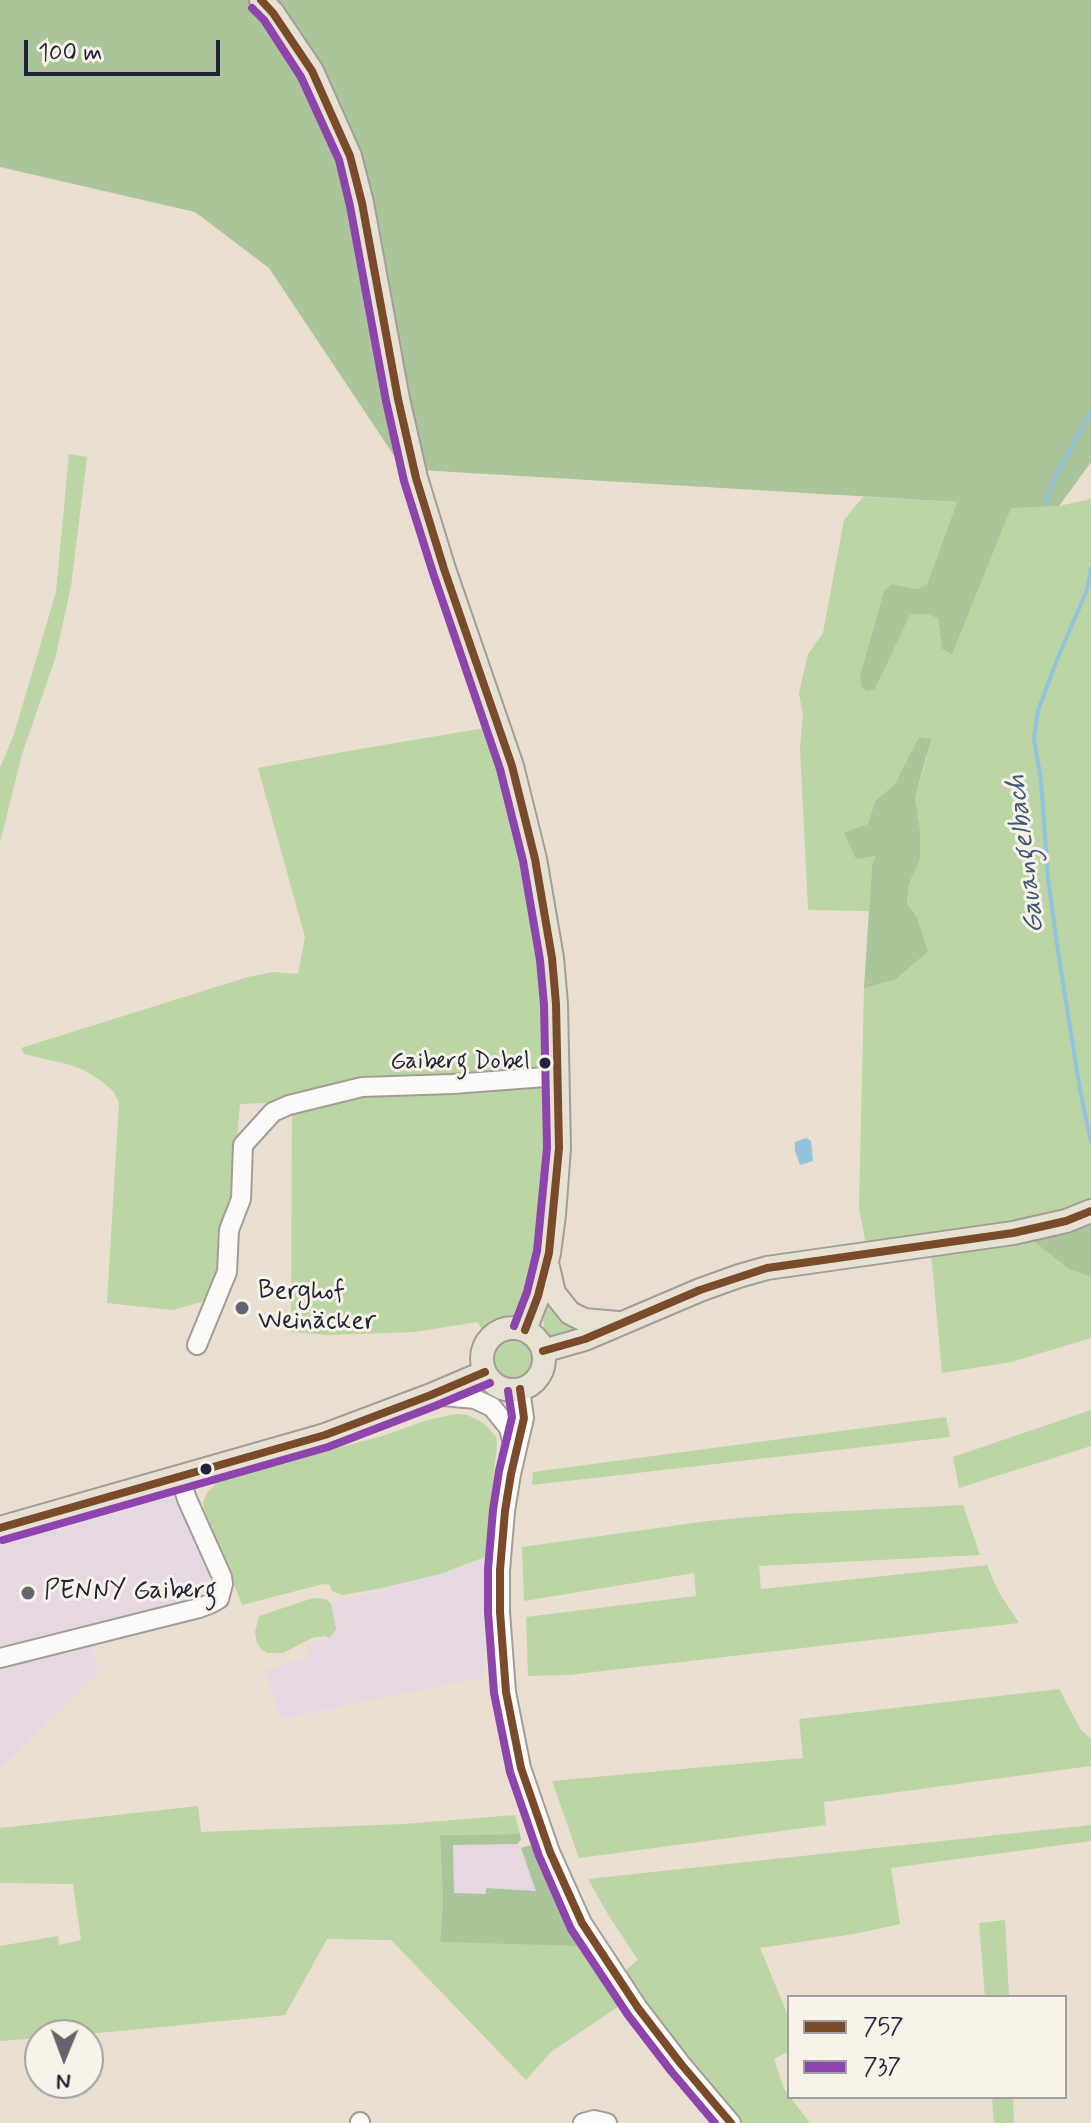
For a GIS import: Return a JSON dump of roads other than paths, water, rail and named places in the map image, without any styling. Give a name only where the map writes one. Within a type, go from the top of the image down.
[{"type":"main road","points":[[261,0],[312,71],[350,156],[365,216],[398,399],[416,478],[508,754],[530,837],[552,958],[556,1004],[558,1163],[547,1262],[525,1330]]},
{"type":"main road","points":[[543,1351],[585,1339],[700,1290],[767,1268],[1013,1233],[1066,1221],[1091,1211]]},
{"type":"main road","points":[[547,1262],[554,1293],[570,1313],[584,1320],[621,1323]]},
{"type":"main road","points":[[502,1330],[525,1330],[536,1338],[543,1351],[541,1372],[535,1381],[520,1389],[500,1387],[485,1372],[482,1355],[489,1340],[502,1330]]},
{"type":"main road","points":[[0,1528],[325,1435],[485,1372]]},
{"type":"street","points":[[197,1345],[228,1270],[229,1230],[241,1196],[243,1145],[273,1112],[289,1105],[362,1087],[558,1076]]},
{"type":"street","points":[[520,1389],[524,1418],[509,1485],[502,1544],[501,1637],[512,1726],[530,1799],[568,1894],[602,1955],[658,2035],[731,2123]]},
{"type":"street","points":[[431,1395],[475,1399],[487,1404],[504,1419],[513,1438],[515,1458]]},
{"type":"street","points":[[0,1658],[199,1608],[219,1599],[222,1577],[180,1477]]},
{"type":"street","points":[[583,2123],[594,2120],[607,2123]]},
{"type":"water","points":[[806,1138],[811,1141],[813,1161],[800,1165],[795,1142]]},
{"type":"waterway","name":"Gauangelbach","points":[[1048,502],[1056,475],[1091,412]]},
{"type":"waterway","name":"Gauangelbach","points":[[1091,568],[1087,590],[1038,711],[1034,739],[1058,951],[1091,1142]]},
{"type":"place","name":"Gaiberg Dobel","points":[[545,1063]]},
{"type":"place","name":"Berghof Weinäcker","points":[[242,1308]]},
{"type":"place","name":"PENNY Gaiberg","points":[[28,1593]]}]
